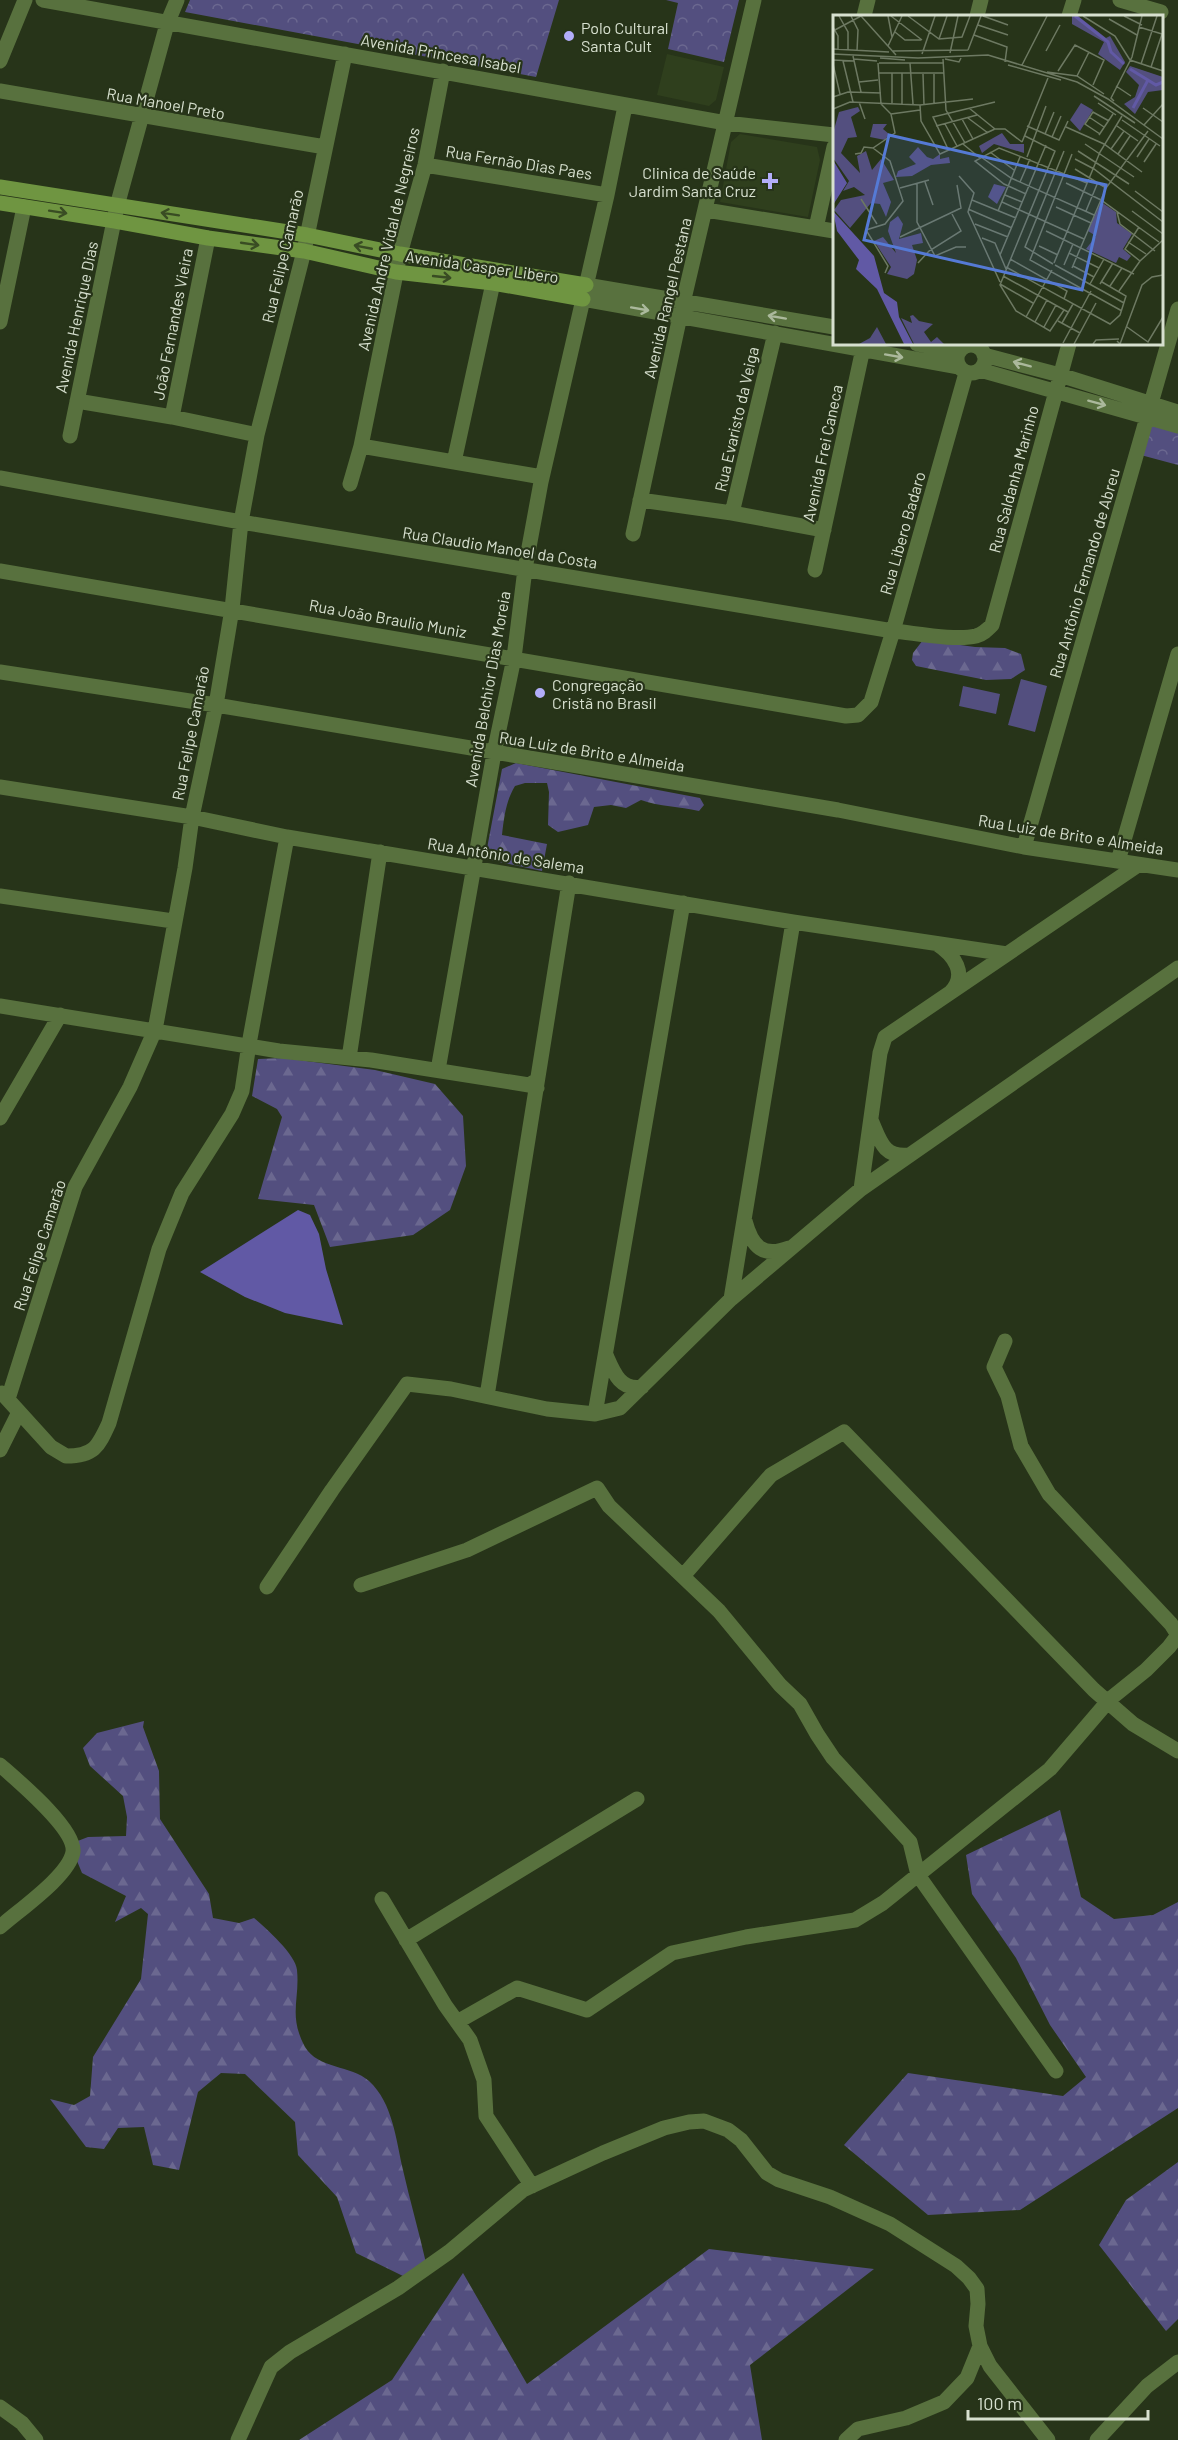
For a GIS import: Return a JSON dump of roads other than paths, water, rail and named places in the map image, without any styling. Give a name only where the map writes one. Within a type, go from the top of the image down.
[{"type":"street","points":[[0,61],[25,0]]},
{"type":"street","name":"Avenida Princesa Isabel","points":[[43,0],[726,123],[833,135]]},
{"type":"street","name":"Avenida Henrique Dias","points":[[69,436],[116,213],[167,24],[177,0]]},
{"type":"street","name":"Avenida Rangel Pestana","points":[[633,534],[682,309],[754,0]]},
{"type":"street","points":[[864,15],[868,0]]},
{"type":"street","points":[[977,15],[981,0]]},
{"type":"street","points":[[1069,15],[1074,0]]},
{"type":"street","points":[[1120,0],[1162,10]]},
{"type":"street","name":"Rua Felipe Camarão","points":[[4,1395],[75,1187],[130,1087],[155,1030],[192,817],[216,705],[231,609],[241,522],[257,435],[304,251],[345,54]]},
{"type":"street","name":"Avenida Andre Vidal de Negreiros","points":[[350,484],[361,446],[400,254],[425,165],[443,71]]},
{"type":"street","name":"Rua Manoel Preto","points":[[0,92],[325,147]]},
{"type":"street","name":"Avenida Belchior Dias Moreia","points":[[438,1070],[494,753],[514,658],[525,569],[542,477],[626,105]]},
{"type":"street","points":[[816,228],[833,152]]},
{"type":"street","name":"Rua Fernão Dias Paes","points":[[425,165],[607,195]]},
{"type":"street","name":"Avenida Casper Libero","points":[[0,187],[116,213],[208,238],[304,251],[396,272],[584,292]]},
{"type":"street","name":"Avenida Casper Libero","points":[[0,203],[24,207],[116,213],[307,236],[584,292],[682,309],[833,327]]},
{"type":"street","points":[[0,322],[24,207]]},
{"type":"street","points":[[706,210],[833,231]]},
{"type":"street","name":"João Fernandes Vieira","points":[[172,417],[208,238]]},
{"type":"street","points":[[454,462],[493,283]]},
{"type":"street","name":"Avenida Casper Libero","points":[[682,309],[775,333],[833,342]]},
{"type":"street","name":"Rua Antônio Fernando de Abreu","points":[[1024,847],[1178,309]]},
{"type":"street","name":"Rua Evaristo da Veiga","points":[[732,513],[775,333]]},
{"type":"street","name":"Avenida Casper Libero","points":[[920,345],[966,366]]},
{"type":"street","name":"Rua Saldanha Marinho","points":[[992,625],[1069,345]]},
{"type":"street","points":[[966,366],[965,346],[978,348]]},
{"type":"street","name":"Avenida Casper Libero","points":[[863,347],[966,366],[1055,392],[1150,410],[1178,412]]},
{"type":"street","name":"Avenida Frei Caneca","points":[[816,570],[863,347]]},
{"type":"street","name":"Avenida Casper Libero","points":[[978,348],[1060,375],[1150,410],[1178,426]]},
{"type":"street","name":"Rua Libero Badaro","points":[[871,702],[893,631],[966,366],[984,365],[978,348]]},
{"type":"street","points":[[77,401],[172,417],[257,435]]},
{"type":"street","points":[[361,446],[542,477]]},
{"type":"street","name":"Rua Claudio Manoel da Costa","points":[[0,478],[241,522],[893,631],[965,637],[978,636],[992,625]]},
{"type":"street","points":[[640,500],[732,513],[824,530]]},
{"type":"street","name":"Rua João Braulio Muniz","points":[[0,571],[846,716],[858,715],[871,702]]},
{"type":"street","points":[[1118,861],[1178,654]]},
{"type":"street","name":"Rua Luiz de Brito e Almeida","points":[[0,672],[216,705],[838,810],[1024,847],[1178,870]]},
{"type":"street","name":"Rua Antônio de Salema","points":[[0,787],[192,817],[287,837],[793,922],[1007,954]]},
{"type":"street","points":[[4,1395],[51,1447],[66,1456],[89,1453],[98,1445],[109,1423],[159,1249],[182,1193],[232,1114],[242,1092],[287,837]]},
{"type":"street","points":[[349,1058],[380,852]]},
{"type":"street","points":[[861,1189],[880,1053],[885,1038],[1138,865]]},
{"type":"street","points":[[487,1396],[569,883]]},
{"type":"street","points":[[0,896],[173,921]]},
{"type":"street","points":[[595,1414],[683,903]]},
{"type":"street","points":[[731,1299],[793,922]]},
{"type":"street","points":[[936,943],[948,951],[957,965],[958,982],[951,992]]},
{"type":"street","points":[[267,1587],[407,1384],[451,1389],[547,1409],[595,1414],[620,1408],[731,1299],[861,1189],[1178,968]]},
{"type":"street","points":[[0,1006],[249,1044],[279,1051],[438,1070],[529,1085],[534,1082],[537,1088]]},
{"type":"street","points":[[0,1118],[60,1015]]},
{"type":"street","points":[[871,1120],[883,1146],[890,1154],[909,1155]]},
{"type":"street","points":[[744,1218],[756,1246],[763,1251],[774,1252],[792,1247]]},
{"type":"street","points":[[457,2022],[518,1988],[588,2010],[672,1953],[746,1937],[855,1920],[883,1903],[1050,1769],[1108,1702],[1169,1647],[1178,1635],[1171,1624],[1057,1503],[1043,1485],[1021,1446],[1008,1396],[993,1367],[1005,1341]]},
{"type":"street","points":[[606,1355],[618,1380],[635,1388],[642,1386]]},
{"type":"street","points":[[0,1450],[19,1412]]},
{"type":"street","points":[[682,1576],[771,1475],[844,1432],[1108,1702],[1133,1724],[1178,1750]]},
{"type":"street","points":[[361,1585],[467,1550],[597,1488],[609,1506],[719,1611],[780,1686],[800,1704],[833,1758],[910,1842],[918,1875],[1056,2071]]},
{"type":"street","points":[[0,1927],[63,1871],[73,1849],[72,1842],[41,1802],[2,1769]]},
{"type":"street","points":[[406,1941],[637,1799]]},
{"type":"street","points":[[382,1899],[445,2005],[470,2040],[484,2080],[486,2116],[532,2186]]},
{"type":"street","points":[[238,2440],[271,2367],[290,2352],[398,2288],[449,2252],[500,2208],[532,2186],[664,2128],[704,2121],[729,2130],[741,2140],[767,2173],[779,2180],[861,2210],[890,2224],[956,2266],[969,2278],[977,2289],[976,2326],[980,2346],[990,2366],[1048,2440]]},
{"type":"street","points":[[846,2440],[858,2429],[906,2418],[944,2402],[967,2378],[980,2346]]},
{"type":"street","points":[[1097,2440],[1148,2386],[1178,2362]]},
{"type":"street","points":[[0,2407],[22,2423],[36,2440]]},
{"type":"place","name":"Polo Cultural Santa Cult","points":[[569,36]]},
{"type":"place","name":"Clinica de Saúde Jardim Santa Cruz","points":[[770,181]]},
{"type":"place","name":"Congregação Cristã no Brasil","points":[[540,693]]}]
